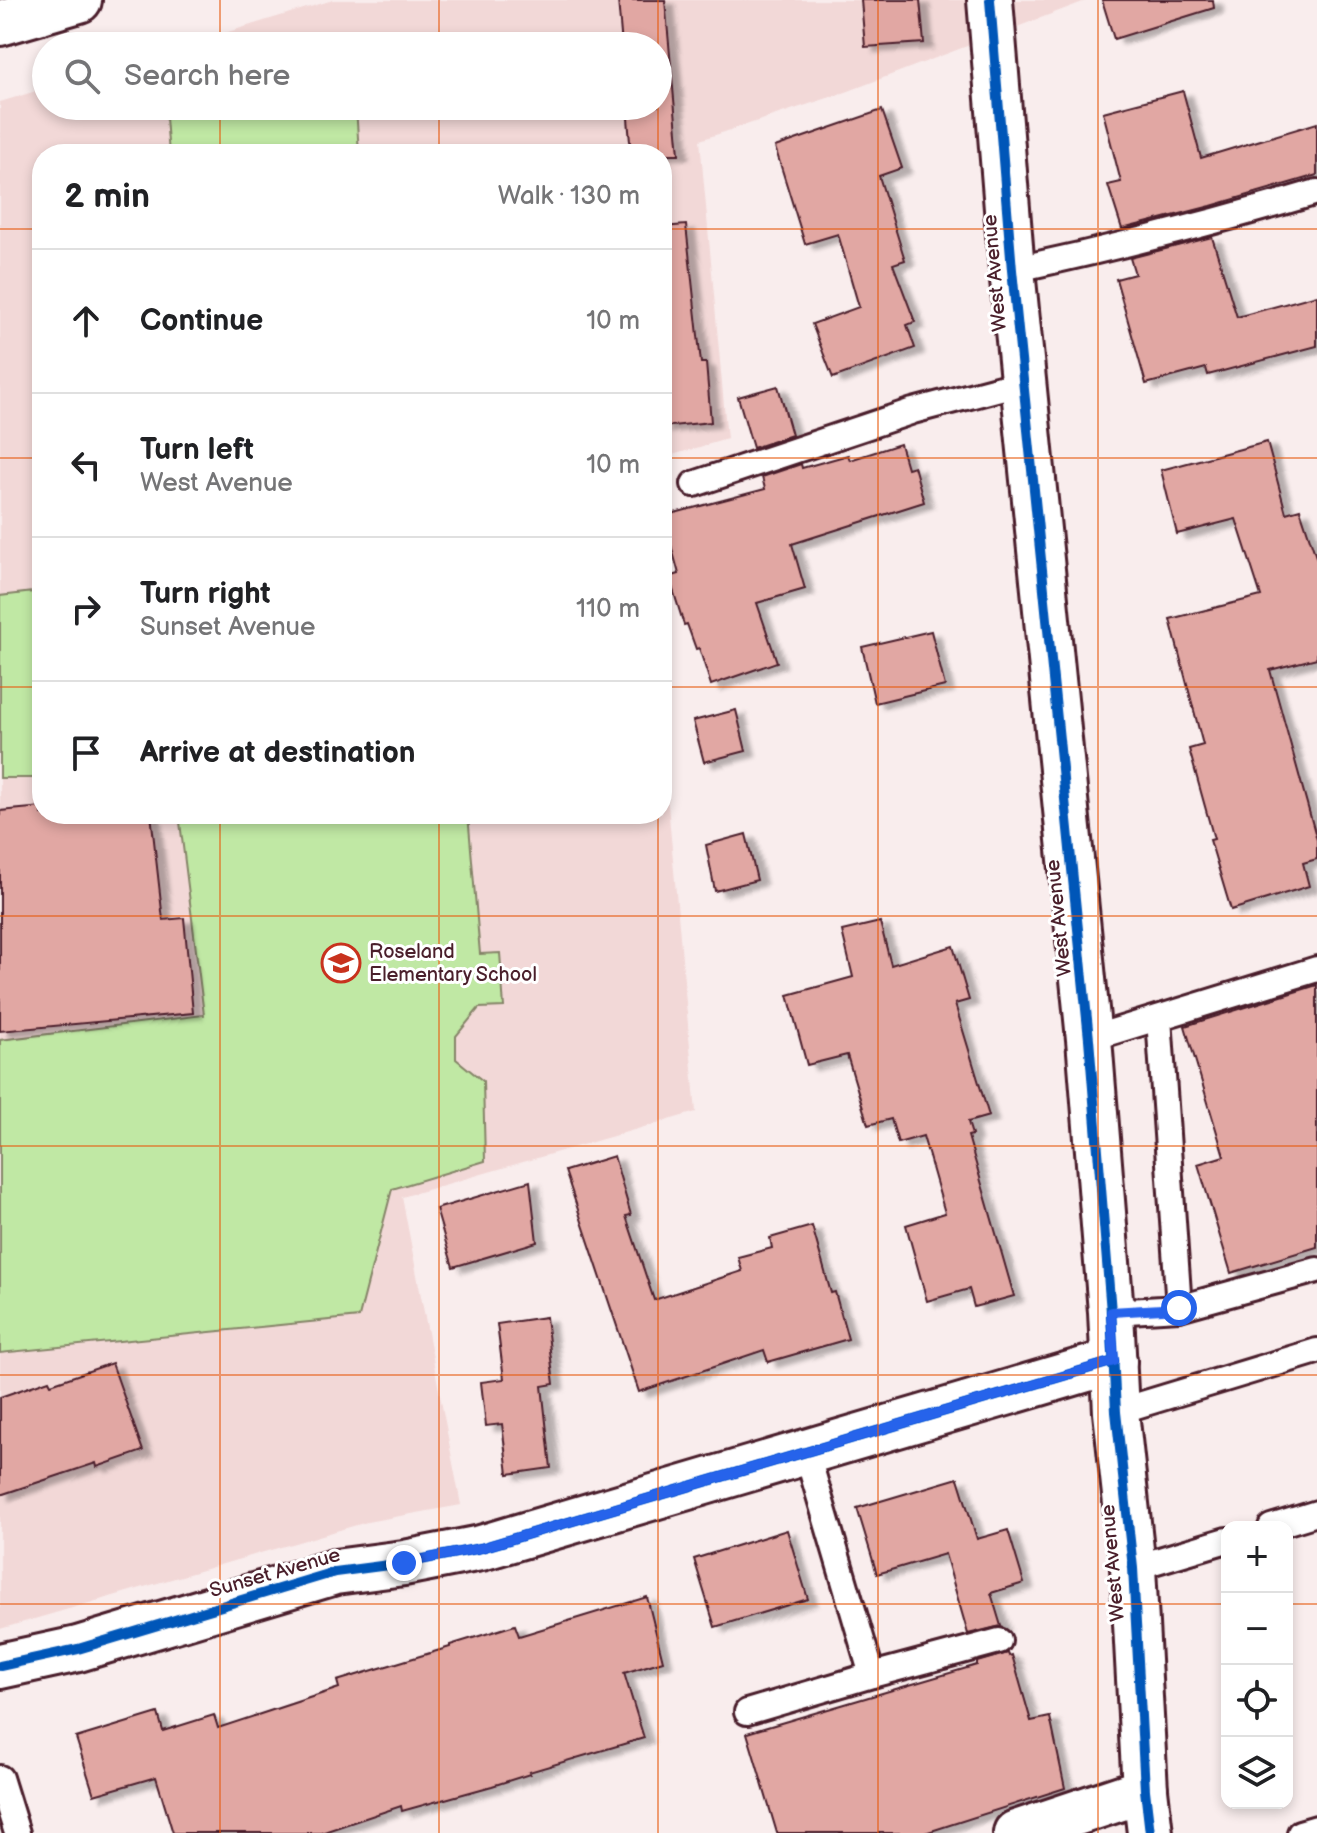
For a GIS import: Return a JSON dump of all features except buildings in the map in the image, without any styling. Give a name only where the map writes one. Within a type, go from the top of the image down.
[{"type":"street","points":[[0,23],[79,0]]},
{"type":"street","name":"West Avenue","points":[[990,0],[1012,270],[1089,1039],[1116,1412],[1133,1568],[1150,1833]]},
{"type":"street","name":"Sunset Avenue","points":[[0,1666],[78,1649],[335,1572],[481,1548],[1114,1361]]},
{"type":"street","points":[[1016,1833],[1145,1790]]},
{"type":"lane","points":[[1012,270],[1116,247],[1317,192]]},
{"type":"lane","points":[[694,484],[913,411],[1023,382]]},
{"type":"lane","points":[[1089,1039],[1317,969]]},
{"type":"lane","points":[[1159,1018],[1179,1308]]},
{"type":"lane","points":[[1111,1312],[1179,1308],[1317,1270]]},
{"type":"lane","points":[[1116,1412],[1317,1351]]},
{"type":"lane","points":[[806,1451],[872,1675]]},
{"type":"lane","points":[[1291,1521],[1317,1513]]},
{"type":"lane","points":[[1133,1568],[1221,1542]]},
{"type":"lane","points":[[747,1712],[999,1641]]},
{"type":"lane","points":[[0,1778],[17,1833]]},
{"type":"lane","points":[[1300,1833],[1317,1828]]},
{"type":"shaded area","name":"Roseland Elementary School","points":[[333,0],[1088,0],[846,92],[700,140],[727,439],[672,455],[672,144],[32,144],[32,824],[670,824],[696,1112],[402,1197],[461,1505],[367,1522],[0,1629],[0,102],[32,92],[32,120],[672,120],[672,32],[228,32]]},
{"type":"green space","points":[[166,120],[357,120],[358,144],[168,144]]},
{"type":"green space","points":[[32,592],[32,778],[0,778],[0,596]]},
{"type":"green space","points":[[180,824],[469,824],[480,954],[500,953],[504,1007],[479,1008],[456,1036],[456,1059],[483,1081],[485,1161],[392,1189],[359,1317],[0,1353],[0,1040],[204,1015]]},
{"type":"cycle path","points":[[990,0],[1012,270],[1089,1039],[1116,1412],[1133,1568],[1150,1833]]},
{"type":"cycle path","points":[[0,1666],[78,1649],[335,1572],[481,1548],[1114,1361]]},
{"type":"place","name":"Roseland Elementary School","points":[[341,963]]},
{"type":"route","points":[[404,1563],[481,1548],[1114,1361],[1111,1312],[1179,1308]]}]
